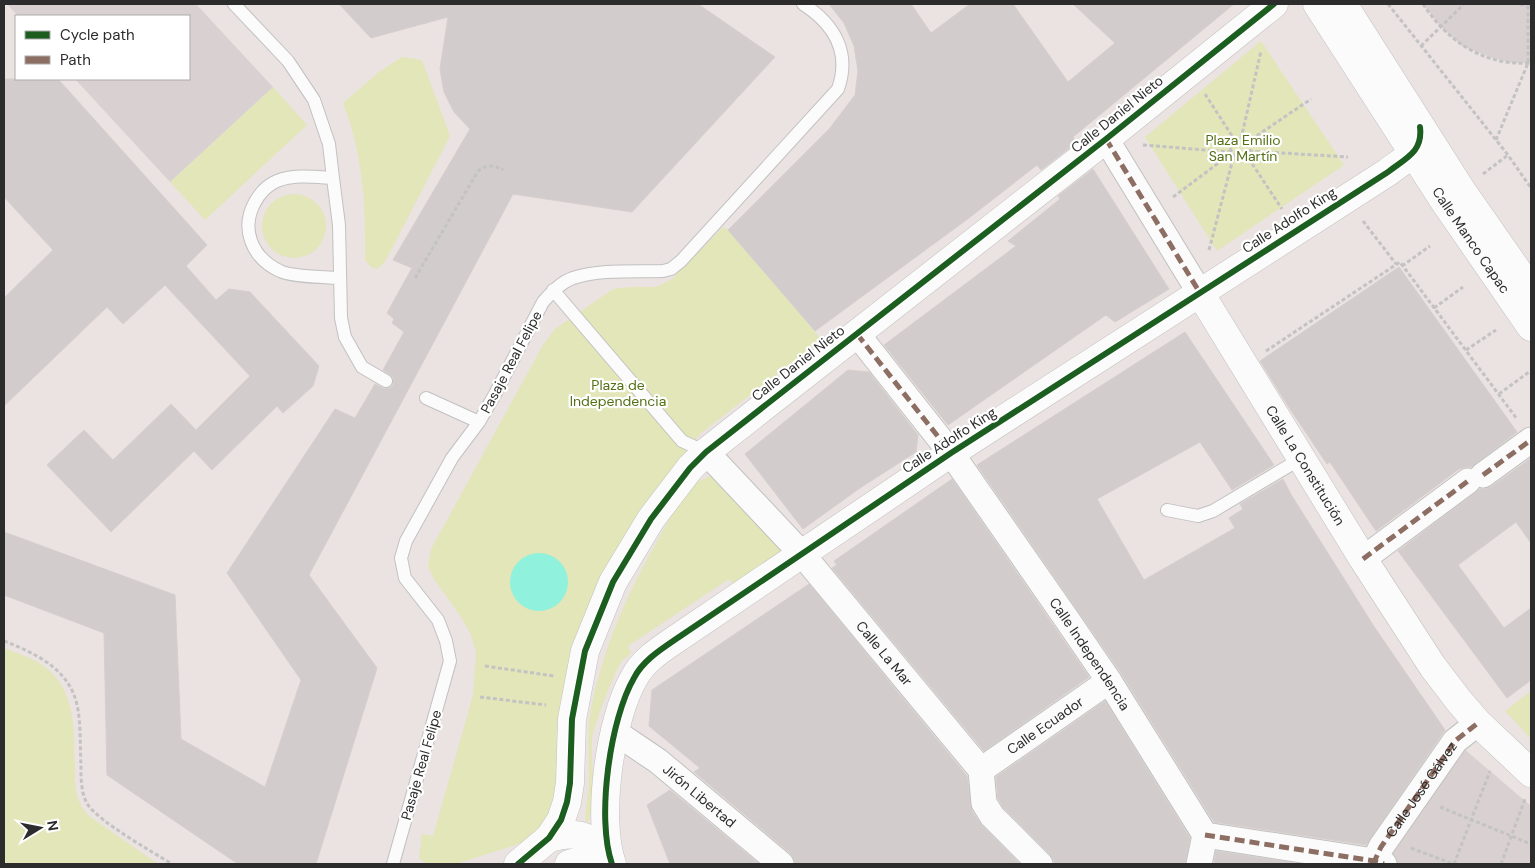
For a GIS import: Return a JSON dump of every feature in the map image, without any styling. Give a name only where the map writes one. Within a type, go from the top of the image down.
[{"type":"street","name":"Calle Daniel Nieto","points":[[518,864],[549,838],[561,820],[567,802],[570,783],[572,719],[585,651],[613,582],[668,495],[690,468],[706,452],[1106,139],[1274,4]]},
{"type":"street","name":"Calle Manco Capac","points":[[1317,4],[1413,154],[1531,327]]},
{"type":"street","name":"Calle Manco Capac","points":[[1343,4],[1462,191],[1531,290]]},
{"type":"street","points":[[1413,154],[1420,142],[1420,126]]},
{"type":"street","name":"Calle La Constitución","points":[[1106,139],[1363,559],[1433,667],[1459,702],[1529,784]]},
{"type":"street","name":"Calle Adolfo King","points":[[610,858],[604,820],[606,790],[615,732],[622,704],[634,676],[653,656],[679,636],[951,453],[1388,172],[1413,154]]},
{"type":"street","name":"Calle Independencia","points":[[857,334],[951,453],[1109,681],[1205,835]]},
{"type":"street","points":[[1363,559],[1475,478],[1526,431]]},
{"type":"street","name":"Calle La Mar","points":[[706,452],[802,554],[981,770]]},
{"type":"street","name":"Calle Ecuador","points":[[981,770],[1109,681]]},
{"type":"street","name":"Calle José Gálvez","points":[[1377,863],[1381,847],[1454,741],[1478,723]]},
{"type":"street","name":"Jirón Libertad","points":[[615,732],[658,761],[781,864]]},
{"type":"street","points":[[981,770],[984,803],[992,816],[1040,864]]},
{"type":"street","points":[[549,838],[564,834],[580,835],[596,842],[610,858]]},
{"type":"street","points":[[1198,864],[1205,835],[1377,863]]},
{"type":"street","points":[[569,864],[610,858]]},
{"type":"lane","points":[[234,4],[288,62],[314,100],[329,144],[334,178],[339,225],[341,318],[344,337],[362,367],[386,381]]},
{"type":"lane","name":"Pasaje Real Felipe","points":[[393,864],[450,661],[446,641],[438,620],[405,578],[401,558],[406,541],[452,458],[479,422],[543,302],[553,290],[572,278],[606,272],[663,271],[671,268],[680,261],[838,89],[842,76],[841,49],[832,28],[803,4]]},
{"type":"lane","points":[[334,178],[293,177],[275,182],[260,193],[250,212],[248,228],[253,248],[264,262],[282,272],[340,278]]},
{"type":"lane","points":[[553,290],[682,441],[706,452]]},
{"type":"lane","points":[[426,398],[479,422]]},
{"type":"lane","points":[[1166,510],[1198,516],[1213,511],[1302,458]]},
{"type":"path","points":[[1388,4],[1508,155],[1531,188]]},
{"type":"path","points":[[1423,4],[1440,26],[1462,46],[1477,53],[1513,63],[1530,63]]},
{"type":"path","points":[[1421,46],[1464,4]]},
{"type":"path","points":[[1496,140],[1530,63],[1530,7],[1520,4]]},
{"type":"path","points":[[1241,138],[1243,138],[1250,150],[1236,159],[1229,147],[1241,138],[1262,49]]},
{"type":"path","points":[[1204,93],[1236,142]]},
{"type":"path","points":[[1246,143],[1311,100]]},
{"type":"path","points":[[1143,145],[1232,153]]},
{"type":"path","points":[[1247,152],[1348,157]]},
{"type":"path","points":[[1247,152],[1283,212]]},
{"type":"path","points":[[1153,214],[1175,194],[1232,153]]},
{"type":"path","points":[[1209,250],[1232,153]]},
{"type":"path","points":[[1477,179],[1508,155]]},
{"type":"path","points":[[415,278],[478,171],[486,166],[496,166],[503,170]]},
{"type":"path","points":[[1362,220],[1396,264]]},
{"type":"path","points":[[1402,266],[1430,246]]},
{"type":"path","points":[[1244,365],[1400,262],[1526,431]]},
{"type":"path","points":[[1434,308],[1463,287]]},
{"type":"path","points":[[1466,350],[1496,330]]},
{"type":"path","points":[[1499,394],[1528,372]]},
{"type":"path","points":[[4,641],[29,650],[43,658],[56,668],[70,686],[78,709],[82,788],[87,804],[114,827],[172,864]]},
{"type":"path","points":[[485,666],[558,676]]},
{"type":"path","points":[[480,696],[553,706]]},
{"type":"path","points":[[1389,835],[1405,845],[1453,864],[1492,766]]},
{"type":"path","points":[[1501,864],[1529,784]]},
{"type":"path","points":[[1433,804],[1531,844]]},
{"type":"green space","name":"Plaza Emilio San Martín","points":[[1261,41],[1344,165],[1217,251],[1145,137]]},
{"type":"green space","points":[[402,57],[422,60],[450,136],[386,260],[378,269],[371,267],[365,260],[362,180],[355,141],[343,103],[379,72]]},
{"type":"green space","points":[[273,87],[307,125],[205,220],[170,182]]},
{"type":"green space","points":[[294,194],[312,200],[320,208],[326,226],[320,244],[312,252],[294,258],[276,252],[268,244],[262,226],[268,208],[276,200]]},
{"type":"green space","name":"Plaza de Independencia","points":[[723,227],[728,230],[822,340],[701,433],[652,494],[608,568],[559,784],[548,823],[528,841],[456,864],[427,864],[419,858],[422,834],[433,836],[473,695],[476,651],[470,633],[461,617],[434,579],[428,567],[431,549],[543,345],[555,329],[613,289],[656,287],[672,279]]},
{"type":"green space","points":[[718,475],[782,548],[779,555],[735,587],[729,579],[628,646],[631,653],[622,661],[615,675],[593,734],[592,802],[588,822],[586,822],[589,785],[588,737],[591,709],[602,663],[610,641],[638,577],[675,509],[684,496],[699,481]]},
{"type":"green space","points":[[4,648],[36,661],[50,671],[60,682],[67,696],[73,726],[76,791],[79,802],[85,811],[89,816],[158,864],[4,864]]},
{"type":"green space","points":[[1531,691],[1531,739],[1505,711]]},
{"type":"shaded area","points":[[7,4],[196,4],[273,87],[170,182],[76,80],[190,80],[190,15],[17,15]]},
{"type":"shaded area","points":[[1423,4],[1531,4],[1531,63],[1513,63],[1493,58],[1462,46],[1440,26]]},
{"type":"shaded area","points":[[539,553],[555,558],[563,566],[568,582],[563,598],[555,606],[539,611],[523,606],[515,598],[510,582],[515,566],[523,558]]},
{"type":"shaded area","points":[[1449,736],[1531,806],[1531,864],[1377,864],[1374,861],[1368,842]]},
{"type":"building","points":[[339,4],[698,4],[775,57],[632,212],[513,194],[309,575],[377,668],[316,864],[238,864],[107,775],[104,633],[4,595],[4,532],[175,595],[181,739],[265,787],[301,680],[227,573],[335,409],[355,418],[375,384],[385,389],[393,385],[393,377],[383,370],[404,332],[392,323],[394,319],[387,313],[412,268],[393,260],[470,129],[454,112],[444,92],[440,69],[448,17],[371,38]]},
{"type":"building","points":[[829,4],[911,4],[931,33],[970,4],[1013,4],[1068,82],[1115,43],[1073,4],[1234,4],[1073,137],[1076,143],[1041,170],[1037,165],[969,218],[815,331],[728,230],[830,128],[855,95],[858,71],[854,46],[844,23]]},
{"type":"building","points":[[4,79],[59,80],[207,245],[186,266],[216,300],[229,289],[250,292],[319,366],[313,386],[283,413],[277,406],[212,470],[194,451],[111,532],[47,465],[84,430],[113,460],[171,404],[196,430],[250,376],[165,285],[123,324],[107,307],[4,406],[4,298],[53,250],[4,197]]},
{"type":"building","points":[[1093,169],[1169,289],[1115,322],[1106,315],[948,425],[884,345],[1016,246],[1008,241],[1060,199],[1058,196]]},
{"type":"building","points":[[1399,267],[1517,432],[1471,467],[1459,469],[1376,531],[1330,462],[1327,464],[1260,361]]},
{"type":"building","points":[[1185,332],[1274,465],[1232,490],[1200,442],[1097,499],[1144,580],[1235,528],[1229,518],[1243,509],[1240,504],[1283,479],[1375,628],[1445,730],[1366,845],[1214,822],[1121,673],[977,465]]},
{"type":"building","points":[[848,370],[869,372],[918,435],[916,452],[860,488],[803,529],[745,454]]},
{"type":"building","points":[[1531,458],[1531,543],[1516,522],[1458,565],[1504,628],[1531,608],[1531,680],[1507,698],[1398,551],[1480,489],[1491,487]]},
{"type":"building","points":[[952,479],[1089,677],[984,751],[832,568],[837,565],[834,561]]},
{"type":"building","points":[[809,584],[967,776],[972,811],[982,826],[1020,864],[795,864],[790,853],[694,772],[700,768],[649,726],[652,690]]},
{"type":"building","points":[[1105,701],[1190,838],[1185,864],[1054,864],[1050,854],[1003,807],[998,798],[996,777]]},
{"type":"building","points":[[670,790],[759,864],[670,864],[647,805]]},
{"type":"building","points":[[1216,851],[1301,864],[1214,864]]},
{"type":"marked path","points":[[1106,139],[1200,293]]},
{"type":"marked path","points":[[857,334],[951,453]]},
{"type":"marked path","points":[[1483,475],[1531,440]]},
{"type":"marked path","points":[[1363,559],[1468,481]]},
{"type":"marked path","points":[[1373,864],[1381,847],[1455,741],[1478,723]]},
{"type":"marked path","points":[[1205,835],[1384,864]]},
{"type":"cycle path","points":[[518,864],[549,838],[561,820],[567,802],[570,783],[572,719],[585,651],[613,582],[651,519],[690,468],[706,452],[1106,139],[1274,4]]},
{"type":"cycle path","points":[[612,864],[607,845],[605,822],[608,770],[612,743],[626,696],[634,678],[648,660],[951,453],[1388,172],[1416,149],[1419,143],[1420,127]]}]
